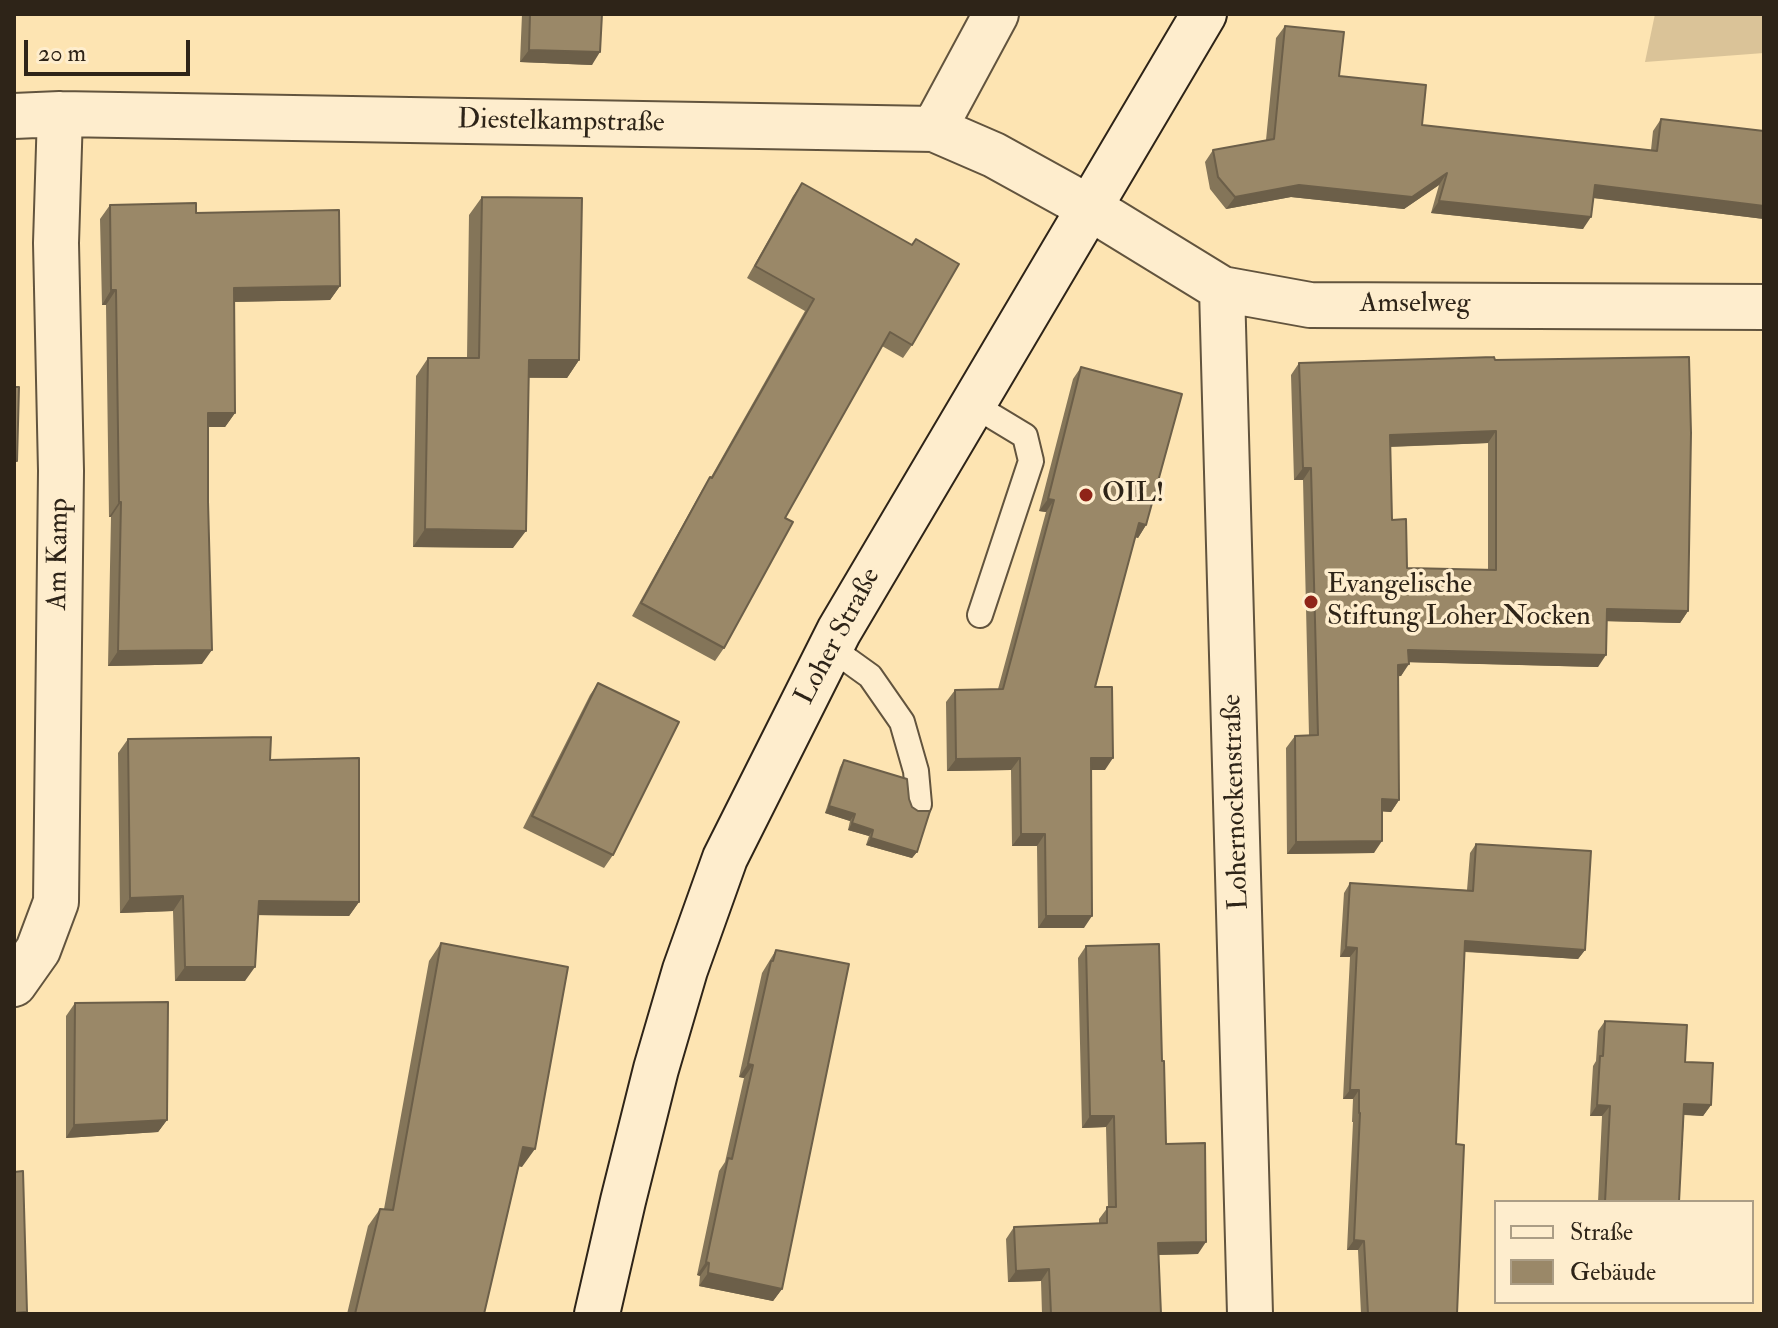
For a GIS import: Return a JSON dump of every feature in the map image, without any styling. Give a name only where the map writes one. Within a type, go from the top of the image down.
[{"type":"street","points":[[934,129],[996,14]]},
{"type":"street","name":"Loher Straße","points":[[597,1314],[656,1069],[685,970],[725,858],[831,648],[1204,14]]},
{"type":"street","name":"Diestelkampstraße","points":[[14,116],[60,114],[934,129],[994,155],[1090,208]]},
{"type":"street","name":"Am Kamp","points":[[14,984],[38,950],[56,902],[61,471],[56,243],[60,114]]},
{"type":"street","name":"Amselweg","points":[[1090,208],[1222,289],[1310,305],[1764,307]]},
{"type":"street","name":"Lohernockenstraße","points":[[1222,289],[1250,1314]]},
{"type":"lane","points":[[972,404],[1025,436],[1031,461],[980,615]]},
{"type":"lane","points":[[831,648],[870,676],[902,722],[916,771],[919,804]]},
{"type":"shaded area","points":[[1655,14],[1764,14],[1764,53],[1645,62]]},
{"type":"building","points":[[530,14],[602,14],[600,52],[529,50]]},
{"type":"building","points":[[1285,26],[1344,32],[1339,76],[1426,85],[1422,125],[1657,151],[1661,119],[1764,131],[1764,206],[1595,185],[1591,217],[1439,201],[1447,173],[1412,197],[1299,185],[1235,197],[1218,177],[1213,150],[1274,139]]},
{"type":"building","points":[[802,183],[912,245],[916,239],[959,264],[912,345],[890,332],[785,518],[793,522],[724,648],[641,603],[814,299],[755,266]]},
{"type":"building","points":[[482,197],[582,198],[579,360],[529,360],[526,531],[425,529],[428,358],[479,358]]},
{"type":"building","points":[[196,203],[196,213],[339,210],[340,286],[234,288],[235,413],[208,413],[212,650],[118,651],[121,502],[116,290],[111,290],[110,205]]},
{"type":"building","points":[[1494,357],[1495,360],[1689,357],[1688,611],[1607,609],[1606,655],[1408,650],[1409,664],[1398,665],[1399,800],[1382,799],[1382,841],[1296,842],[1295,736],[1318,735],[1311,468],[1303,468],[1299,363]],"holes":[[[1496,431],[1496,570],[1407,568],[1406,519],[1392,520],[1390,435]]]},
{"type":"building","points":[[1081,367],[1182,394],[1146,525],[1139,523],[1095,687],[1112,687],[1113,758],[1091,758],[1092,916],[1046,916],[1045,834],[1021,834],[1020,758],[956,759],[955,690],[1003,689],[1054,500],[1048,499]]},
{"type":"building","points":[[14,387],[19,387],[17,461],[14,461]]},
{"type":"building","points":[[14,617],[15,753],[14,753]]},
{"type":"building","points":[[598,683],[679,722],[613,855],[532,816]]},
{"type":"building","points":[[271,737],[270,760],[359,758],[359,902],[259,901],[255,967],[185,967],[183,896],[130,898],[128,739]]},
{"type":"building","points":[[844,760],[907,779],[912,807],[918,811],[930,811],[917,852],[871,838],[873,830],[852,823],[855,814],[829,806]]},
{"type":"building","points":[[1476,844],[1591,851],[1585,950],[1465,941],[1456,1144],[1464,1145],[1457,1314],[1368,1314],[1364,1241],[1354,1240],[1360,1113],[1359,1090],[1350,1090],[1357,948],[1346,947],[1350,883],[1473,891]]},
{"type":"building","points":[[441,943],[568,967],[535,1149],[523,1147],[484,1314],[355,1314],[380,1209],[393,1210]]},
{"type":"building","points":[[1159,944],[1166,1144],[1205,1143],[1206,1242],[1158,1243],[1161,1314],[1051,1314],[1049,1269],[1016,1271],[1014,1227],[1107,1223],[1107,1207],[1116,1207],[1114,1116],[1090,1116],[1086,946]]},
{"type":"building","points":[[776,950],[849,964],[782,1289],[708,1273],[709,1263],[706,1262],[728,1158],[732,1159],[753,1065],[748,1064]]},
{"type":"building","points":[[168,1002],[167,1120],[74,1125],[75,1003]]},
{"type":"building","points":[[1605,1021],[1687,1025],[1685,1062],[1713,1063],[1711,1105],[1684,1104],[1679,1200],[1605,1200],[1610,1106],[1597,1105],[1600,1056],[1603,1056]]},
{"type":"building","points":[[23,1171],[27,1312],[14,1313],[14,1172]]},
{"type":"place","name":"OIL!","points":[[1086,495]]},
{"type":"place","name":"Evangelische Stiftung Loher Nocken","points":[[1311,602]]}]
